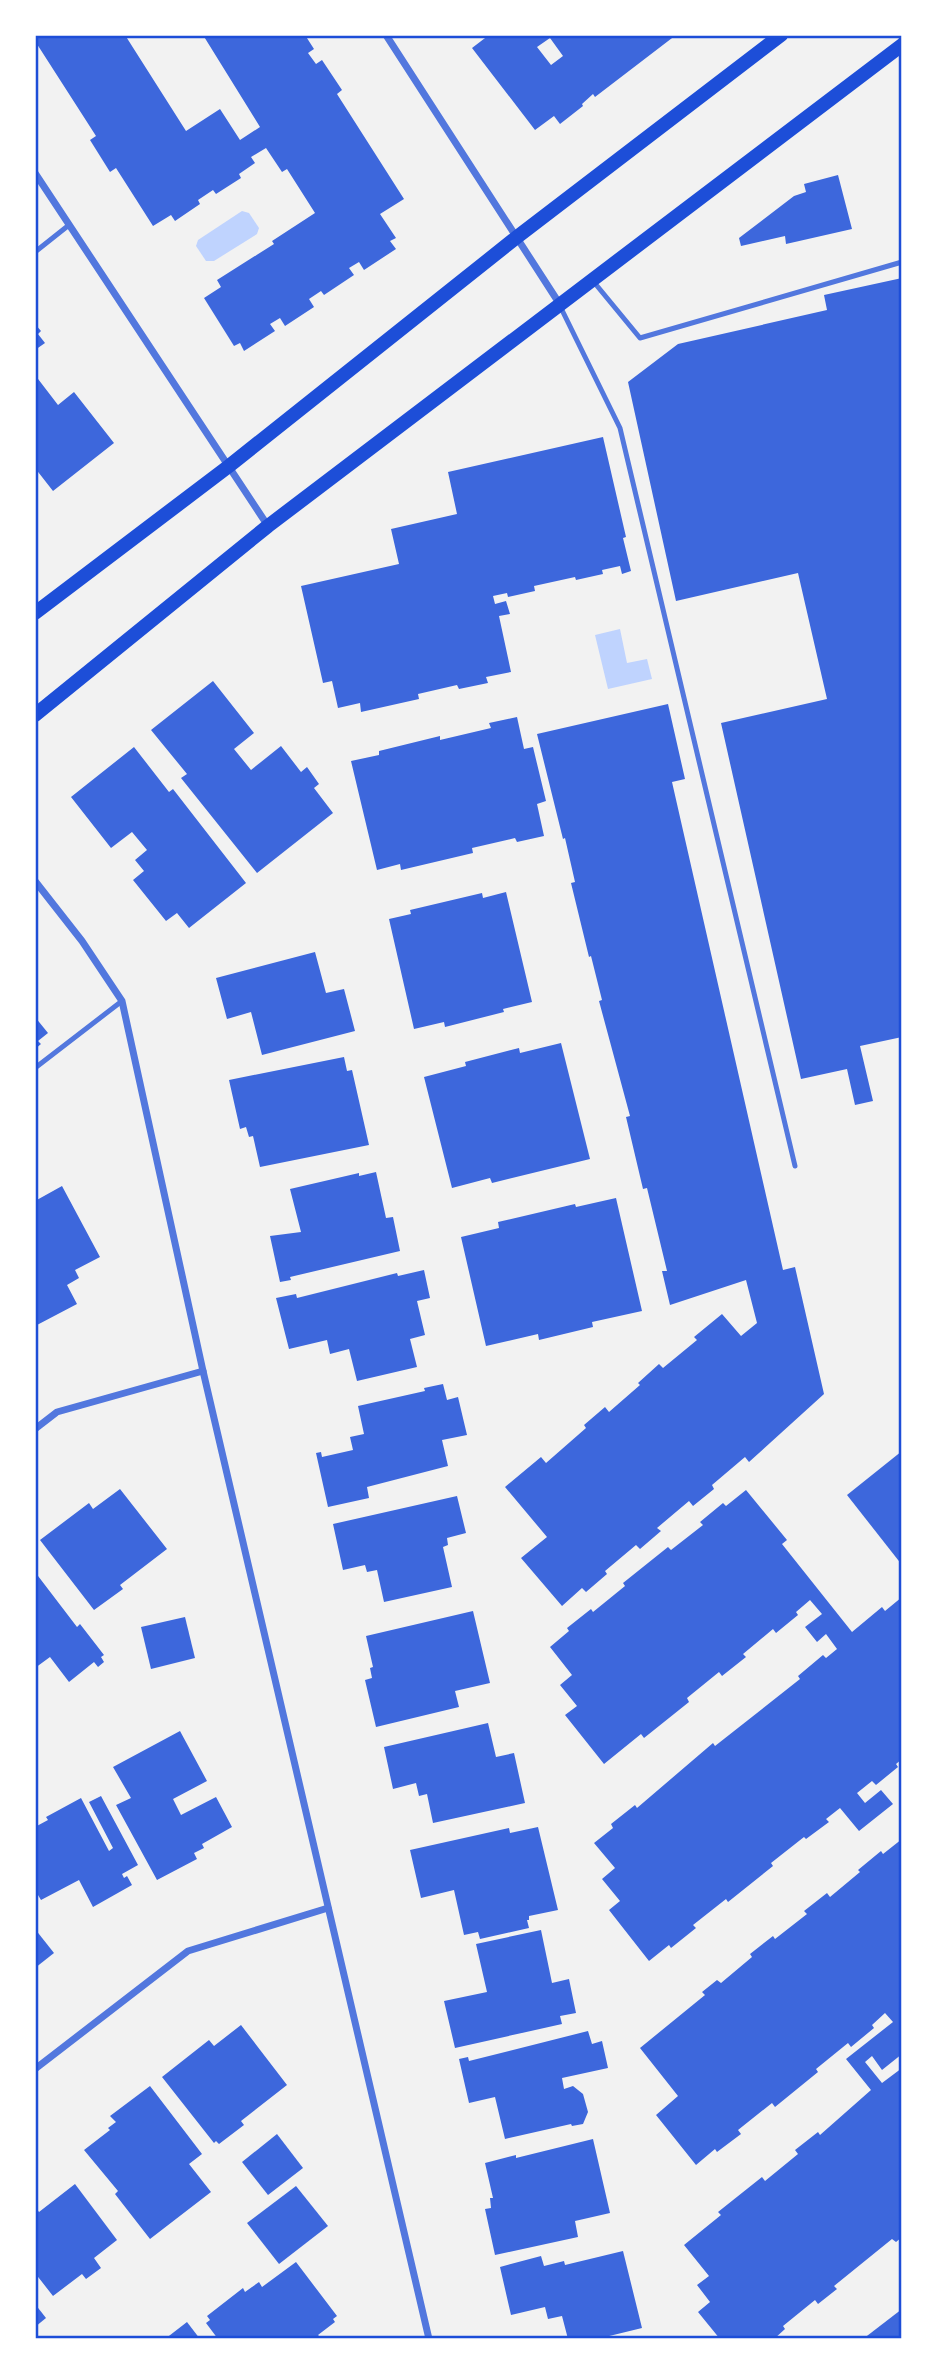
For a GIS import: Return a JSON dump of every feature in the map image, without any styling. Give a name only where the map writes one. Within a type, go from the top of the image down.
[{"type":"main road","points":[[35,613],[229,466],[517,237],[781,35]]},
{"type":"main road","points":[[35,715],[268,526],[902,45]]},
{"type":"street","points":[[386,35],[559,303]]},
{"type":"street","points":[[35,173],[268,526]]},
{"type":"street","points":[[35,881],[82,941],[122,1001],[203,1371],[429,2339]]},
{"type":"street","points":[[35,1429],[57,1412],[203,1371]]},
{"type":"street","points":[[35,2069],[188,1951],[328,1908]]},
{"type":"lane","points":[[35,252],[69,225]]},
{"type":"lane","points":[[591,279],[640,338],[902,262]]},
{"type":"lane","points":[[559,303],[620,428],[794,1166]]},
{"type":"lane","points":[[35,1068],[122,1001]]},
{"type":"water","points":[[242,211],[249,213],[259,228],[257,234],[214,261],[206,261],[196,246],[198,240]]},
{"type":"water","points":[[620,629],[627,663],[647,659],[652,679],[608,689],[595,635]]},
{"type":"building","points":[[35,35],[125,35],[186,131],[220,109],[240,140],[260,127],[203,35],[305,35],[314,49],[308,53],[316,64],[322,60],[342,90],[337,94],[404,199],[380,214],[396,238],[390,241],[396,249],[364,270],[359,262],[349,268],[354,275],[324,295],[321,291],[309,299],[314,307],[285,326],[280,318],[270,324],[275,331],[244,351],[240,343],[234,346],[204,298],[221,287],[217,280],[274,244],[272,241],[315,213],[287,169],[282,172],[266,148],[251,157],[255,163],[239,174],[241,178],[216,194],[213,190],[198,200],[200,204],[175,221],[171,215],[153,226],[116,168],[110,172],[90,140],[96,136],[35,41]]},
{"type":"building","points":[[489,35],[676,35],[595,97],[593,94],[583,106],[560,124],[554,116],[535,130],[472,48]],"holes":[[[550,38],[563,56],[551,65],[537,47]]]},
{"type":"building","points":[[838,175],[852,229],[786,244],[785,236],[741,246],[739,238],[794,196],[806,192],[804,184]]},
{"type":"building","points":[[902,278],[902,1037],[860,1046],[873,1101],[855,1105],[847,1069],[801,1079],[721,723],[827,699],[798,573],[676,601],[628,382],[678,344],[827,310],[824,295]]},
{"type":"building","points":[[35,324],[45,343],[35,350]]},
{"type":"building","points":[[35,375],[58,405],[74,392],[114,443],[53,491],[35,468]]},
{"type":"building","points":[[603,437],[631,571],[622,574],[620,566],[602,570],[603,574],[534,586],[535,591],[508,597],[507,593],[493,596],[495,604],[506,601],[510,614],[499,616],[511,672],[486,677],[488,683],[459,689],[457,685],[418,694],[419,699],[361,712],[360,703],[338,708],[332,681],[323,683],[301,586],[399,564],[391,529],[457,514],[448,472]]},
{"type":"building","points":[[213,681],[254,733],[234,749],[251,770],[281,746],[301,772],[307,767],[319,784],[314,788],[333,813],[257,873],[181,778],[187,774],[151,730]]},
{"type":"building","points":[[668,704],[685,779],[672,782],[783,1270],[795,1267],[824,1394],[749,1462],[745,1457],[712,1485],[714,1489],[693,1506],[689,1501],[657,1528],[661,1531],[640,1549],[636,1545],[605,1571],[607,1574],[586,1592],[582,1588],[562,1606],[521,1558],[547,1537],[505,1487],[541,1457],[546,1463],[586,1428],[584,1425],[605,1407],[609,1412],[659,1364],[663,1368],[697,1340],[694,1337],[722,1314],[741,1336],[757,1323],[746,1280],[670,1305],[662,1271],[667,1271],[647,1188],[643,1189],[626,1117],[630,1116],[599,1001],[602,1000],[571,883],[575,882],[565,838],[563,839],[537,734]]},
{"type":"building","points":[[517,717],[524,749],[533,747],[546,801],[537,804],[544,836],[517,842],[515,838],[472,848],[473,853],[401,870],[400,864],[377,870],[351,761],[440,736],[440,740],[491,728],[489,723]]},
{"type":"building","points":[[134,747],[169,792],[173,789],[246,883],[189,928],[177,913],[166,921],[133,880],[144,871],[135,860],[147,850],[132,832],[111,848],[71,797]]},
{"type":"building","points":[[506,892],[532,1002],[445,1027],[444,1022],[414,1029],[389,919],[411,914],[410,910],[482,893],[483,898]]},
{"type":"building","points":[[315,952],[326,993],[344,989],[355,1031],[262,1055],[251,1012],[227,1019],[216,978]]},
{"type":"building","points":[[35,1017],[48,1033],[38,1041],[41,1044],[35,1049]]},
{"type":"building","points":[[561,1043],[590,1159],[492,1183],[490,1178],[452,1188],[424,1077],[466,1066],[465,1062],[519,1048],[520,1053]]},
{"type":"building","points":[[344,1057],[347,1071],[352,1070],[369,1145],[260,1167],[253,1136],[249,1137],[246,1127],[240,1129],[229,1080]]},
{"type":"building","points":[[376,1172],[386,1218],[393,1217],[400,1251],[290,1277],[291,1280],[280,1282],[270,1236],[301,1232],[290,1189],[359,1173],[359,1176]]},
{"type":"building","points":[[62,1186],[100,1257],[75,1270],[79,1278],[67,1285],[77,1304],[37,1325],[35,1201]]},
{"type":"building","points":[[616,1198],[642,1311],[592,1322],[593,1327],[539,1340],[538,1334],[486,1346],[461,1237],[499,1228],[498,1222],[575,1204],[576,1207]]},
{"type":"building","points":[[424,1270],[430,1298],[417,1301],[425,1335],[410,1339],[417,1367],[357,1381],[349,1349],[330,1354],[327,1340],[289,1349],[276,1298],[296,1294],[297,1298],[397,1273],[398,1276]]},
{"type":"building","points":[[443,1384],[447,1400],[458,1397],[467,1435],[442,1440],[448,1466],[367,1487],[369,1498],[328,1507],[316,1453],[321,1452],[322,1457],[353,1450],[350,1437],[364,1434],[358,1406],[425,1391],[424,1388]]},
{"type":"building","points":[[902,1451],[902,1565],[847,1495]]},
{"type":"building","points":[[120,1489],[167,1549],[120,1585],[123,1589],[94,1610],[40,1540],[89,1503],[93,1509]]},
{"type":"building","points":[[746,1490],[787,1540],[782,1544],[852,1632],[882,1607],[885,1611],[902,1597],[902,1759],[896,1764],[898,1767],[876,1785],[872,1781],[857,1793],[865,1803],[881,1790],[893,1804],[859,1831],[840,1808],[826,1819],[829,1822],[806,1839],[804,1837],[728,1902],[726,1899],[693,1925],[696,1928],[671,1948],[669,1945],[649,1961],[609,1910],[620,1901],[602,1879],[615,1868],[594,1843],[613,1828],[611,1824],[635,1805],[637,1808],[713,1743],[715,1746],[800,1679],[798,1676],[823,1655],[826,1658],[837,1649],[826,1634],[817,1642],[805,1627],[822,1614],[810,1600],[796,1612],[798,1615],[776,1633],[773,1629],[743,1654],[746,1657],[722,1676],[719,1672],[687,1698],[689,1702],[644,1738],[641,1734],[604,1764],[565,1715],[577,1706],[560,1685],[572,1675],[550,1647],[569,1631],[567,1628],[591,1609],[593,1612],[625,1586],[623,1583],[668,1547],[671,1550],[703,1525],[700,1522],[723,1503],[726,1506]]},
{"type":"building","points":[[457,1496],[466,1533],[447,1538],[448,1545],[443,1547],[452,1587],[384,1602],[377,1570],[367,1572],[365,1565],[343,1570],[333,1524]]},
{"type":"building","points":[[35,1572],[77,1627],[80,1624],[104,1655],[101,1657],[104,1662],[98,1667],[94,1662],[69,1682],[50,1657],[35,1668]]},
{"type":"building","points":[[473,1611],[490,1683],[455,1691],[459,1707],[376,1727],[365,1680],[372,1678],[370,1668],[373,1667],[366,1636]]},
{"type":"building","points":[[185,1617],[195,1658],[151,1669],[141,1627]]},
{"type":"building","points":[[488,1723],[496,1757],[514,1753],[525,1803],[433,1823],[427,1794],[419,1796],[416,1783],[393,1789],[384,1747]]},
{"type":"building","points":[[180,1731],[207,1781],[173,1799],[181,1815],[216,1797],[232,1827],[202,1844],[204,1848],[194,1853],[197,1859],[157,1880],[116,1805],[131,1798],[113,1767]]},
{"type":"building","points":[[101,1796],[138,1865],[122,1874],[124,1878],[127,1876],[132,1885],[93,1907],[79,1880],[41,1900],[35,1890],[35,1827],[48,1820],[46,1817],[81,1798],[109,1851],[113,1848],[89,1802]]},
{"type":"building","points":[[538,1827],[558,1910],[529,1916],[529,1928],[480,1939],[478,1932],[464,1935],[454,1890],[421,1898],[410,1850],[509,1828],[510,1833]]},
{"type":"building","points":[[902,1839],[902,2054],[882,2070],[872,2056],[865,2062],[882,2083],[902,2068],[902,2237],[896,2242],[892,2239],[834,2286],[837,2289],[818,2304],[815,2300],[783,2326],[785,2329],[774,2339],[720,2339],[698,2312],[710,2302],[697,2285],[709,2276],[684,2245],[721,2215],[718,2212],[762,2177],[765,2181],[798,2154],[795,2150],[818,2132],[820,2135],[871,2090],[846,2059],[893,2022],[885,2013],[872,2025],[874,2028],[851,2047],[848,2043],[775,2107],[772,2103],[738,2130],[741,2134],[717,2152],[715,2149],[696,2165],[656,2115],[678,2096],[640,2048],[705,1995],[702,1992],[717,1980],[721,1983],[752,1957],[750,1954],[807,1914],[804,1911],[827,1893],[830,1897],[881,1851],[883,1854]]},
{"type":"building","points":[[35,1929],[54,1953],[35,1968]]},
{"type":"building","points":[[541,1930],[552,1983],[569,1979],[576,2013],[560,2016],[562,2024],[455,2048],[444,2001],[487,1992],[476,1944]]},
{"type":"building","points":[[241,2025],[287,2085],[241,2121],[244,2125],[219,2144],[216,2141],[214,2143],[162,2077],[209,2040],[214,2046]]},
{"type":"building","points":[[588,2031],[592,2044],[602,2041],[608,2068],[562,2078],[564,2089],[573,2086],[583,2094],[588,2112],[583,2124],[571,2124],[505,2139],[495,2097],[469,2103],[459,2059],[468,2057],[469,2061]]},
{"type":"building","points":[[150,2086],[202,2154],[189,2164],[211,2192],[150,2239],[115,2194],[118,2191],[84,2150],[110,2130],[108,2128],[116,2122],[110,2116]]},
{"type":"building","points":[[277,2134],[303,2168],[268,2195],[242,2162]]},
{"type":"building","points":[[593,2139],[610,2213],[575,2221],[578,2237],[495,2255],[485,2209],[491,2208],[490,2198],[493,2198],[485,2163]]},
{"type":"building","points":[[75,2184],[117,2240],[94,2258],[101,2268],[86,2279],[82,2274],[53,2296],[35,2273],[35,2207],[39,2212]]},
{"type":"building","points":[[296,2186],[328,2226],[279,2264],[247,2223]]},
{"type":"building","points":[[623,2251],[642,2328],[597,2339],[568,2339],[562,2316],[548,2319],[545,2307],[511,2315],[500,2267],[541,2256],[544,2266],[564,2261],[565,2265]]},
{"type":"building","points":[[296,2262],[337,2316],[333,2319],[335,2322],[318,2335],[322,2339],[218,2339],[206,2323],[210,2320],[207,2316],[243,2288],[245,2292],[259,2282],[262,2287]]},
{"type":"building","points":[[35,2304],[46,2318],[35,2327]]},
{"type":"building","points":[[902,2309],[902,2339],[863,2339]]},
{"type":"building","points":[[187,2322],[200,2339],[165,2339]]}]
